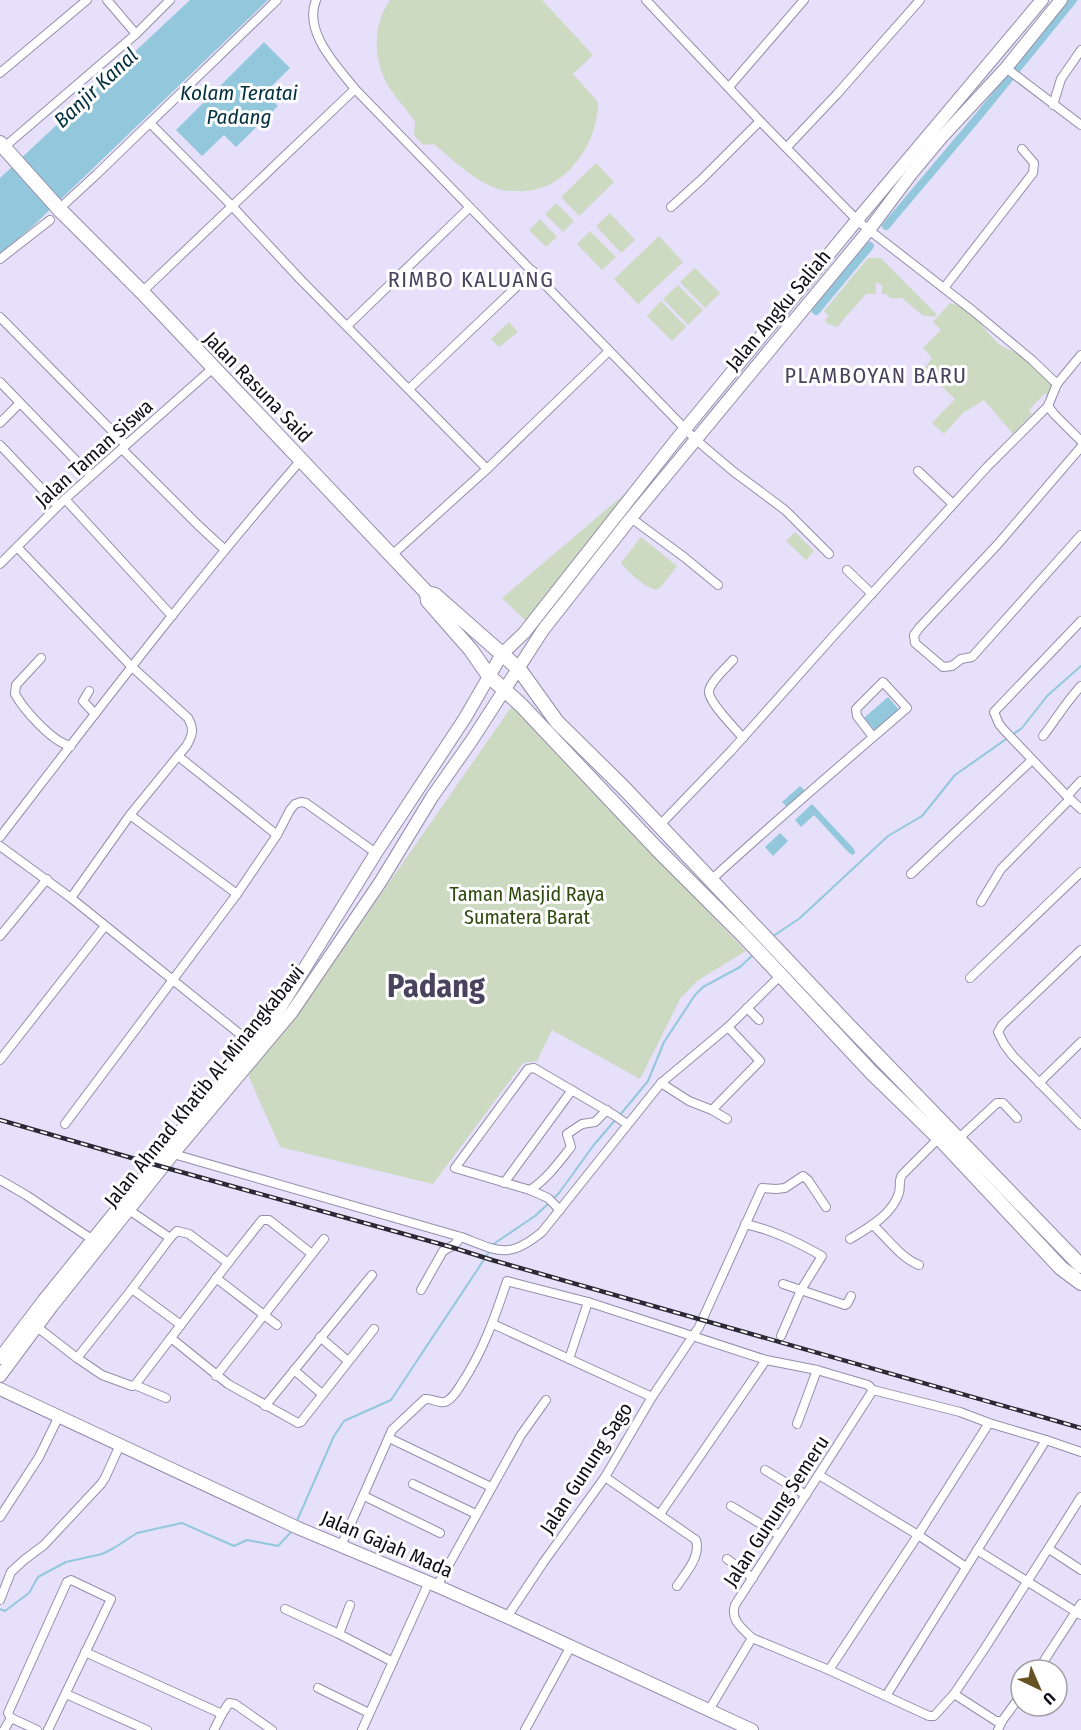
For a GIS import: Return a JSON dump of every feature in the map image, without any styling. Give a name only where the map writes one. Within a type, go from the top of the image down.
[{"type":"main road","name":"Jalan Angku Saliah","points":[[501,654],[518,640],[685,429],[1042,0]]},
{"type":"main road","name":"Jalan Angku Saliah","points":[[519,669],[530,650],[631,518],[695,439],[869,230],[919,165],[1007,69],[1061,0]]},
{"type":"main road","name":"Jalan Rasuna Said","points":[[3,148],[56,213],[142,292],[427,593]]},
{"type":"main road","points":[[1079,1260],[958,1139],[624,788],[557,722],[519,669],[482,639],[435,595],[427,593],[428,601],[471,650],[489,676],[521,705],[657,849],[754,946],[872,1073],[919,1119],[1060,1268],[1081,1283]]},
{"type":"main road","name":"Jalan Ahmad Khatib Al-Minangkabawi","points":[[97,1243],[129,1210],[251,1043],[280,1008],[376,853],[465,718],[501,654]]},
{"type":"main road","name":"Jalan Ahmad Khatib Al-Minangkabawi","points":[[0,1358],[169,1153],[292,1012],[381,881],[432,797],[519,669]]},
{"type":"main road","points":[[313,955],[325,963]]},
{"type":"main road","points":[[919,1119],[930,1109]]},
{"type":"main road","name":"Jalan Ahmad Khatib Al-Minangkabawi","points":[[0,1377],[37,1327],[47,1303]]},
{"type":"main road","name":"Jalan Gajah Mada","points":[[0,1377],[4,1390],[120,1445],[293,1526],[433,1584],[752,1730]]},
{"type":"street","points":[[0,74],[87,0]]},
{"type":"street","points":[[107,0],[136,34]]},
{"type":"street","points":[[3,148],[136,34],[170,0]]},
{"type":"street","points":[[0,259],[56,213],[277,0]]},
{"type":"street","points":[[316,0],[313,18],[318,37],[355,89],[695,439],[784,510],[830,554]]},
{"type":"street","points":[[646,0],[760,122],[857,220],[1032,360],[1057,384]]},
{"type":"street","points":[[729,87],[804,0]]},
{"type":"street","points":[[787,147],[920,0]]},
{"type":"street","points":[[1053,105],[1061,79],[1081,50]]},
{"type":"street","points":[[1007,69],[1081,125]]},
{"type":"street","points":[[142,292],[355,89]]},
{"type":"street","points":[[671,207],[760,122]]},
{"type":"street","points":[[150,123],[487,469]]},
{"type":"street","points":[[944,288],[1033,173],[1035,163],[1022,149]]},
{"type":"street","points":[[347,326],[469,207]]},
{"type":"street","points":[[409,389],[533,271]]},
{"type":"street","points":[[0,317],[198,525],[225,550]]},
{"type":"street","points":[[393,555],[487,469],[609,351]]},
{"type":"street","points":[[659,826],[743,738],[987,467],[1048,406],[1057,384],[1081,355]]},
{"type":"street","name":"Jalan Taman Siswa","points":[[0,564],[62,502],[213,368]]},
{"type":"street","points":[[0,382],[91,476]]},
{"type":"street","points":[[0,423],[20,403]]},
{"type":"street","points":[[1048,406],[1081,441]]},
{"type":"street","points":[[0,445],[62,502],[172,616]]},
{"type":"street","points":[[1081,447],[998,544],[914,635],[915,643],[943,667],[952,666],[961,659],[972,657],[1081,535]]},
{"type":"street","points":[[0,837],[131,666],[301,460]]},
{"type":"street","points":[[918,471],[953,504]]},
{"type":"street","points":[[631,518],[684,556],[718,585]]},
{"type":"street","points":[[17,547],[131,666],[188,718],[193,728],[192,735],[178,756],[129,815],[71,898]]},
{"type":"street","points":[[847,570],[872,594]]},
{"type":"street","points":[[1081,621],[994,712],[1010,738],[1081,809]]},
{"type":"street","points":[[41,657],[16,685],[15,694],[52,737],[71,746]]},
{"type":"street","points":[[733,660],[712,683],[709,690],[713,702],[743,738]]},
{"type":"street","points":[[711,880],[907,708],[883,682],[856,710],[857,716],[873,737]]},
{"type":"street","points":[[1043,736],[1065,702],[1081,686]]},
{"type":"street","points":[[89,692],[83,701],[95,714]]},
{"type":"street","points":[[178,756],[277,835]]},
{"type":"street","points":[[911,874],[1032,760]]},
{"type":"street","points":[[981,902],[1001,869],[1069,798],[1081,781]]},
{"type":"street","points":[[65,1124],[237,894],[295,804],[301,802],[306,804],[376,853]]},
{"type":"street","points":[[129,815],[237,894]]},
{"type":"street","points":[[0,846],[47,879],[251,1043]]},
{"type":"street","points":[[970,978],[1081,872]]},
{"type":"street","points":[[1,933],[47,879]]},
{"type":"street","points":[[0,1060],[105,926]]},
{"type":"street","points":[[1081,950],[1002,1025],[998,1032],[1013,1056],[1081,1125]]},
{"type":"street","points":[[169,1153],[461,1237],[486,1247],[497,1250],[516,1249],[542,1232],[555,1204],[617,1117],[728,1027],[781,975]]},
{"type":"street","points":[[747,1008],[759,1020]]},
{"type":"street","points":[[712,1110],[760,1061],[728,1027]]},
{"type":"street","points":[[1038,1083],[1081,1042]]},
{"type":"street","points":[[555,1204],[530,1190],[455,1168],[528,1069],[534,1068],[617,1117]]},
{"type":"street","points":[[661,1083],[689,1101],[727,1119]]},
{"type":"street","points":[[504,1183],[572,1090]]},
{"type":"street","points":[[958,1139],[997,1103],[1003,1103],[1017,1118]]},
{"type":"street","points":[[530,1190],[539,1185],[552,1172],[571,1147],[567,1134],[582,1124],[617,1117]]},
{"type":"street","points":[[850,1239],[873,1225],[895,1202],[899,1194],[902,1175],[938,1139]]},
{"type":"street","name":"Jalan Gunung Sago","points":[[507,1617],[604,1477],[705,1315],[762,1188],[785,1188],[801,1176],[808,1180],[826,1207]]},
{"type":"street","points":[[0,1180],[26,1194],[97,1243]]},
{"type":"street","points":[[129,1210],[170,1238]]},
{"type":"street","points":[[135,1385],[216,1278],[264,1220],[274,1224],[312,1254]]},
{"type":"street","points":[[746,1224],[766,1228],[822,1256],[801,1290],[781,1336]]},
{"type":"street","points":[[873,1225],[908,1260],[919,1265]]},
{"type":"street","points":[[77,1358],[177,1231],[189,1234],[228,1263]]},
{"type":"street","points":[[421,1290],[443,1251],[454,1245],[461,1237]]},
{"type":"street","points":[[216,1376],[324,1239]]},
{"type":"street","points":[[265,1406],[372,1275]]},
{"type":"street","points":[[216,1278],[277,1325]]},
{"type":"street","points":[[341,1546],[396,1426],[425,1399],[431,1398],[443,1402],[448,1401],[454,1395],[476,1362],[493,1324],[507,1281],[588,1302],[766,1360],[817,1370],[868,1385],[873,1390],[960,1412],[1081,1452]]},
{"type":"street","points":[[783,1284],[845,1305],[851,1296]]},
{"type":"street","points":[[132,1289],[181,1325]]},
{"type":"street","points":[[568,1359],[588,1302]]},
{"type":"street","points":[[493,1324],[652,1397]]},
{"type":"street","points":[[37,1327],[102,1375],[166,1398]]},
{"type":"street","points":[[171,1338],[216,1376],[298,1423],[374,1329]]},
{"type":"street","points":[[320,1337],[348,1361]]},
{"type":"street","points":[[660,1514],[766,1360]]},
{"type":"street","points":[[294,1370],[322,1394]]},
{"type":"street","points":[[797,1424],[817,1370]]},
{"type":"street","name":"Jalan Gunung Semeru","points":[[752,1638],[739,1625],[733,1614],[735,1605],[873,1390]]},
{"type":"street","points":[[362,1730],[393,1662],[433,1584],[521,1435],[546,1401]]},
{"type":"street","points":[[0,1517],[39,1457],[59,1416]]},
{"type":"street","points":[[829,1670],[989,1423]]},
{"type":"street","points":[[389,1438],[491,1487]]},
{"type":"street","points":[[886,1696],[1046,1440]]},
{"type":"street","points":[[0,1600],[11,1572],[44,1545],[101,1484],[120,1445]]},
{"type":"street","points":[[765,1470],[807,1495]]},
{"type":"street","points":[[819,1475],[966,1567]]},
{"type":"street","points":[[604,1477],[696,1540],[698,1548],[696,1556],[677,1586]]},
{"type":"street","points":[[413,1484],[476,1514]]},
{"type":"street","points":[[364,1496],[440,1533]]},
{"type":"street","points":[[709,1710],[752,1638],[932,1717],[938,1714],[954,1694],[1081,1497]]},
{"type":"street","points":[[731,1506],[780,1535]]},
{"type":"street","points":[[1048,1549],[1081,1570]]},
{"type":"street","points":[[977,1550],[1079,1610],[1046,1658]]},
{"type":"street","points":[[727,1559],[753,1578]]},
{"type":"street","points":[[37,1730],[11,1718],[8,1713],[69,1580],[111,1599],[48,1730]]},
{"type":"street","points":[[339,1634],[350,1605]]},
{"type":"street","points":[[285,1609],[393,1662]]},
{"type":"street","points":[[525,1730],[571,1646]]},
{"type":"street","points":[[85,1652],[222,1714]]},
{"type":"street","points":[[318,1688],[369,1713]]},
{"type":"street","points":[[66,1694],[147,1730]]},
{"type":"street","points":[[954,1694],[996,1720],[1000,1726],[1009,1713]]},
{"type":"street","points":[[214,1730],[227,1705],[232,1703],[273,1730]]},
{"type":"street","points":[[4,1730],[11,1718]]},
{"type":"green space","points":[[390,0],[542,0],[593,55],[573,74],[598,102],[592,134],[575,164],[549,184],[534,190],[505,191],[472,175],[434,144],[423,145],[414,135],[415,121],[389,87],[379,62],[378,30],[384,9]]},
{"type":"green space","points":[[596,163],[614,182],[579,216],[561,197]]},
{"type":"green space","points":[[556,203],[574,221],[563,232],[545,214]]},
{"type":"green space","points":[[610,213],[635,240],[621,253],[596,226]]},
{"type":"green space","points":[[540,219],[557,237],[546,247],[529,230]]},
{"type":"green space","points":[[590,231],[616,257],[602,270],[577,244]]},
{"type":"green space","points":[[659,236],[683,262],[638,304],[614,279]]},
{"type":"green space","points":[[868,258],[881,258],[937,315],[934,317],[922,315],[902,298],[890,298],[882,294],[882,285],[876,283],[876,294],[866,294],[837,327],[828,324],[825,321],[829,316],[824,311]]},
{"type":"green space","points":[[695,268],[720,293],[705,308],[680,282]]},
{"type":"green space","points":[[678,285],[703,310],[688,325],[663,299]]},
{"type":"green space","points":[[661,301],[686,327],[672,341],[647,316]]},
{"type":"green space","points":[[950,303],[967,310],[1000,345],[1026,358],[1053,385],[1050,398],[1045,393],[1029,410],[1032,414],[1013,434],[984,400],[963,413],[944,434],[932,423],[955,399],[924,369],[932,358],[923,348],[941,330],[933,322]]},
{"type":"green space","points":[[509,322],[518,332],[499,347],[491,339]]},
{"type":"green space","points":[[634,486],[527,622],[502,598]]},
{"type":"green space","points":[[795,532],[814,551],[806,560],[786,541]]},
{"type":"green space","points":[[641,537],[677,566],[656,590],[641,582],[621,563]]},
{"type":"green space","name":"Taman Masjid Raya Sumatera Barat","points":[[512,706],[746,951],[697,981],[680,999],[640,1079],[552,1030],[537,1061],[523,1063],[433,1184],[280,1147],[248,1075],[294,1019]]},
{"type":"water","points":[[190,0],[268,0],[33,226],[0,254],[0,178]]},
{"type":"water","name":"Kolam Teratai Padang","points":[[264,42],[290,68],[265,93],[278,106],[236,147],[224,135],[202,156],[176,130]]},
{"type":"water","points":[[888,697],[901,712],[877,733],[864,718]]},
{"type":"water","points":[[800,786],[806,792],[789,809],[782,802]]},
{"type":"water","points":[[812,804],[854,849],[853,855],[814,815],[801,827],[795,820]]},
{"type":"water","points":[[780,833],[788,841],[773,856],[765,847]]},
{"type":"waterway","points":[[886,226],[1073,0]]},
{"type":"waterway","points":[[816,311],[870,246]]},
{"type":"waterway","points":[[772,937],[800,918],[888,836],[922,816],[955,775],[1022,728],[1047,696],[1081,666]]},
{"type":"waterway","points":[[620,1115],[648,1081],[664,1042],[695,995],[703,987],[740,967],[755,953]]},
{"type":"waterway","points":[[553,1199],[616,1119]]},
{"type":"waterway","points":[[296,1523],[334,1436],[344,1421],[391,1400],[495,1243],[535,1216],[549,1203]]},
{"type":"waterway","points":[[0,1609],[5,1611],[29,1593],[38,1577],[66,1562],[102,1554],[137,1533],[182,1523],[234,1546],[247,1540],[278,1546],[292,1531]]},
{"type":"railway","points":[[0,1120],[1081,1428]]},
{"type":"district","name":"RIMBO KALUANG","points":[[471,279]]},
{"type":"district","name":"PLAMBOYAN BARU","points":[[876,375]]},
{"type":"district","name":"Padang","points":[[436,986]]},
{"type":"water label","name":"Banjir Kanal","points":[[96,88]]}]
